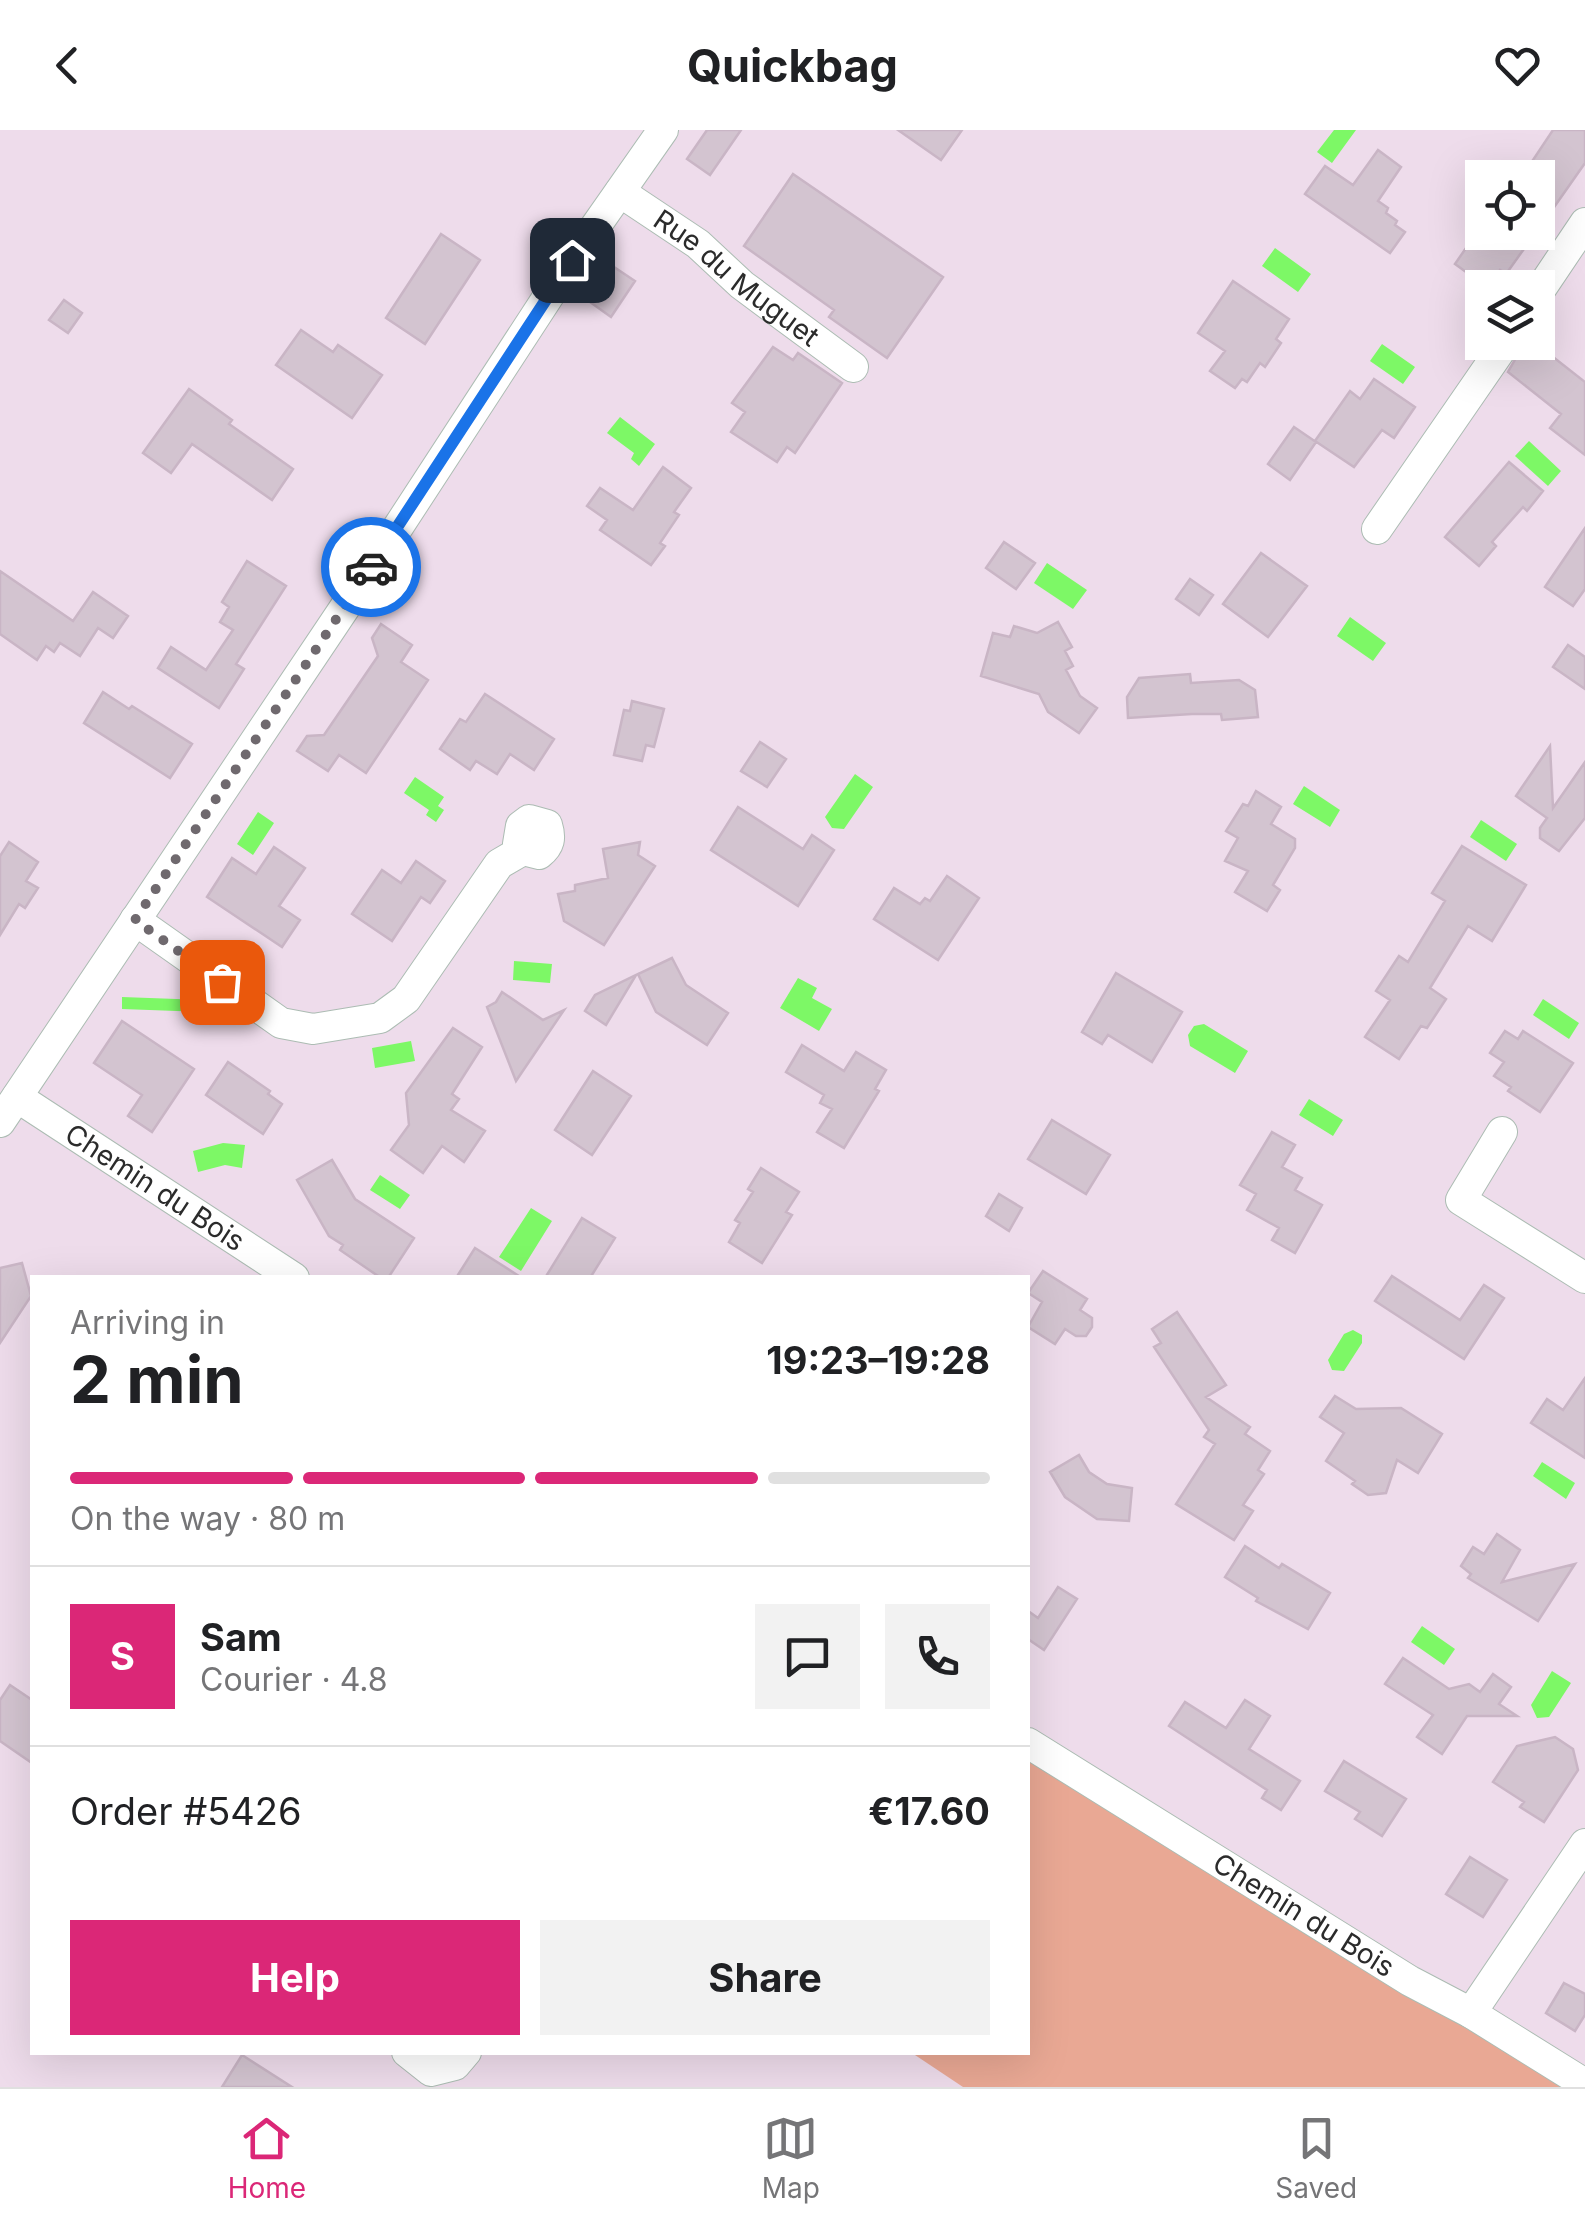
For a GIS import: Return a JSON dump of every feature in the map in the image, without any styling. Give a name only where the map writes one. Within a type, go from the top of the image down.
[{"type":"street","points":[[8,1109],[663,130]]},
{"type":"street","name":"Rue du Muguet","points":[[620,192],[698,244],[742,286],[853,367]]},
{"type":"street","points":[[1553,270],[1585,223]]},
{"type":"street","points":[[1376,529],[1493,360]]},
{"type":"street","points":[[135,920],[281,1023],[313,1030],[380,1018],[406,998],[499,864],[523,850]]},
{"type":"street","name":"Chemin du Bois","points":[[8,1109],[289,1275]]},
{"type":"street","points":[[1502,1132],[1461,1200],[1585,1278]]},
{"type":"street","name":"Chemin du Bois","points":[[1030,1743],[1585,2084]]},
{"type":"street","points":[[1471,2013],[1585,1844]]},
{"type":"street","points":[[423,2070],[455,2065],[463,2055]]},
{"type":"shaded area","points":[[1334,130],[1356,130],[1332,163],[1317,152]]},
{"type":"shaded area","points":[[1275,248],[1311,274],[1298,292],[1262,266]]},
{"type":"shaded area","points":[[1382,344],[1415,367],[1403,384],[1370,361]]},
{"type":"shaded area","points":[[620,417],[655,444],[639,466],[631,459],[634,453],[607,433]]},
{"type":"shaded area","points":[[1529,441],[1561,471],[1548,486],[1515,456]]},
{"type":"shaded area","points":[[1047,563],[1087,590],[1073,609],[1034,583]]},
{"type":"shaded area","points":[[1350,617],[1386,643],[1373,661],[1337,636]]},
{"type":"shaded area","points":[[855,774],[873,787],[844,829],[832,828],[825,817]]},
{"type":"shaded area","points":[[415,777],[444,797],[438,806],[444,810],[436,822],[426,815],[429,810],[404,793]]},
{"type":"shaded area","points":[[1304,786],[1340,810],[1330,827],[1293,804]]},
{"type":"shaded area","points":[[258,812],[274,823],[253,855],[237,844]]},
{"type":"shaded area","points":[[1481,820],[1517,844],[1506,861],[1470,837]]},
{"type":"shaded area","points":[[514,961],[552,964],[550,983],[513,980]]},
{"type":"shaded area","points":[[798,978],[817,988],[812,998],[832,1009],[819,1031],[780,1008]]},
{"type":"shaded area","points":[[122,997],[204,1000],[204,1012],[122,1009]]},
{"type":"shaded area","points":[[1543,999],[1579,1023],[1569,1039],[1533,1015]]},
{"type":"shaded area","points":[[1204,1024],[1248,1051],[1235,1073],[1190,1046],[1188,1035],[1194,1026]]},
{"type":"shaded area","points":[[411,1041],[415,1061],[375,1068],[372,1048]]},
{"type":"shaded area","points":[[1309,1099],[1343,1120],[1333,1136],[1299,1115]]},
{"type":"shaded area","points":[[223,1143],[245,1145],[242,1168],[225,1165],[198,1172],[193,1151]]},
{"type":"shaded area","points":[[380,1175],[410,1195],[400,1209],[370,1190]]},
{"type":"shaded area","points":[[531,1208],[552,1221],[521,1271],[499,1257]]},
{"type":"shaded area","points":[[1353,1330],[1362,1335],[1362,1343],[1344,1371],[1332,1370],[1328,1360],[1344,1334]]},
{"type":"shaded area","points":[[1542,1462],[1575,1483],[1566,1499],[1533,1476]]},
{"type":"shaded area","points":[[1422,1626],[1455,1649],[1444,1665],[1411,1642]]},
{"type":"shaded area","points":[[1552,1671],[1571,1683],[1549,1717],[1537,1718],[1531,1705]]},
{"type":"shaded area","points":[[1030,1759],[1569,2087],[963,2087],[915,2055],[1030,2055]]},
{"type":"building","points":[[707,130],[741,130],[710,175],[687,159]]},
{"type":"building","points":[[898,130],[962,130],[941,160]]},
{"type":"building","points":[[1553,130],[1585,130],[1585,163],[1555,206],[1555,160],[1533,160]]},
{"type":"building","points":[[1378,150],[1401,167],[1378,201],[1405,232],[1390,253],[1305,194],[1325,166],[1353,185]]},
{"type":"building","points":[[793,174],[943,277],[887,358],[829,317],[834,310],[744,246]]},
{"type":"building","points":[[441,234],[480,260],[425,344],[386,318]]},
{"type":"building","points":[[1465,249],[1523,250],[1509,270],[1465,271],[1455,264]]},
{"type":"building","points":[[614,267],[635,281],[611,317],[590,302]]},
{"type":"building","points":[[1233,281],[1289,319],[1276,339],[1281,343],[1265,367],[1260,363],[1247,382],[1242,379],[1235,388],[1210,371],[1225,351],[1198,333]]},
{"type":"building","points":[[64,300],[82,313],[68,333],[49,320]]},
{"type":"building","points":[[301,330],[333,352],[338,345],[382,375],[352,418],[276,365]]},
{"type":"building","points":[[773,347],[793,360],[798,353],[842,383],[795,453],[787,447],[777,462],[731,432],[745,412],[732,403]]},
{"type":"building","points":[[1555,358],[1585,382],[1585,455],[1550,428],[1561,414],[1508,372],[1515,360]]},
{"type":"building","points":[[1374,379],[1415,407],[1394,438],[1382,430],[1354,467],[1315,441],[1350,391],[1360,399]]},
{"type":"building","points":[[189,389],[232,420],[229,424],[293,469],[272,500],[192,444],[171,473],[143,453]]},
{"type":"building","points":[[1294,427],[1316,442],[1290,480],[1268,464]]},
{"type":"building","points":[[1509,462],[1543,491],[1492,542],[1496,546],[1479,566],[1445,537]]},
{"type":"building","points":[[663,467],[691,488],[674,512],[679,515],[651,565],[600,530],[607,520],[587,506],[600,488],[633,510]]},
{"type":"building","points":[[1585,528],[1585,589],[1573,606],[1545,587]]},
{"type":"building","points":[[1004,542],[1035,563],[1016,589],[986,568]]},
{"type":"building","points":[[1261,553],[1307,586],[1268,637],[1223,604]]},
{"type":"building","points":[[247,561],[286,586],[236,664],[244,669],[219,708],[158,668],[171,647],[206,670],[233,630],[220,622],[229,607],[222,602]]},
{"type":"building","points":[[0,571],[73,621],[93,592],[128,616],[113,638],[98,628],[80,656],[60,643],[54,652],[46,646],[37,660],[0,634]]},
{"type":"building","points":[[1190,579],[1213,595],[1199,615],[1176,599]]},
{"type":"building","points":[[1058,622],[1072,647],[1065,651],[1073,666],[1066,670],[1080,696],[1097,708],[1079,733],[1048,712],[1039,694],[981,676],[993,633],[1010,637],[1014,626],[1037,633]]},
{"type":"building","points":[[381,624],[412,645],[401,662],[428,680],[366,773],[339,755],[328,771],[297,751],[307,736],[324,735],[378,656],[372,638]]},
{"type":"building","points":[[1568,645],[1585,657],[1585,689],[1553,667]]},
{"type":"building","points":[[1190,674],[1191,683],[1239,680],[1255,690],[1258,717],[1222,720],[1221,714],[1192,714],[1128,718],[1127,697],[1139,678]]},
{"type":"building","points":[[103,692],[192,744],[170,778],[84,723]]},
{"type":"building","points":[[485,694],[554,739],[534,770],[510,754],[497,774],[476,761],[470,770],[440,749],[460,719],[466,722]]},
{"type":"building","points":[[632,701],[664,709],[654,747],[646,745],[642,761],[614,755],[624,710],[630,711]]},
{"type":"building","points":[[760,742],[786,759],[767,787],[741,771]]},
{"type":"building","points":[[1550,746],[1553,808],[1585,762],[1585,818],[1559,851],[1540,838],[1540,828],[1547,818],[1516,796]]},
{"type":"building","points":[[1256,791],[1281,807],[1271,824],[1295,839],[1295,848],[1273,885],[1280,890],[1267,911],[1235,892],[1248,871],[1225,861],[1238,838],[1226,831]]},
{"type":"building","points":[[738,807],[803,849],[812,835],[834,850],[798,906],[711,850]]},
{"type":"building","points":[[9,842],[38,862],[26,881],[38,888],[25,908],[19,904],[0,935],[0,856]]},
{"type":"building","points":[[640,842],[638,855],[655,866],[604,945],[564,921],[558,894],[575,891],[575,885],[608,878],[603,849]]},
{"type":"building","points":[[1462,846],[1526,885],[1492,941],[1468,926],[1430,988],[1446,999],[1427,1028],[1421,1026],[1399,1059],[1365,1037],[1390,1000],[1376,991],[1399,956],[1408,962],[1445,901],[1432,893]]},
{"type":"building","points":[[274,847],[305,868],[279,906],[300,920],[282,947],[207,897],[232,858],[256,874]]},
{"type":"building","points":[[416,861],[445,881],[430,903],[421,897],[392,941],[352,914],[382,870],[401,883]]},
{"type":"building","points":[[947,876],[979,898],[938,960],[874,919],[894,888],[920,904],[925,898],[930,901]]},
{"type":"building","points":[[672,958],[686,985],[728,1013],[707,1045],[656,1012],[638,974]]},
{"type":"building","points":[[1116,973],[1182,1012],[1152,1062],[1108,1035],[1102,1044],[1082,1032]]},
{"type":"building","points":[[636,975],[606,1025],[585,1011],[595,995]]},
{"type":"building","points":[[502,992],[543,1020],[564,1010],[516,1081],[487,1007]]},
{"type":"building","points":[[122,1021],[194,1069],[152,1132],[128,1116],[142,1095],[94,1063]]},
{"type":"building","points":[[453,1028],[482,1047],[452,1094],[459,1099],[451,1110],[485,1131],[464,1162],[442,1146],[423,1173],[391,1150],[409,1125],[406,1093]]},
{"type":"building","points":[[1505,1031],[1518,1039],[1523,1031],[1573,1063],[1540,1112],[1508,1091],[1511,1087],[1494,1076],[1504,1062],[1490,1053]]},
{"type":"building","points":[[802,1045],[844,1071],[856,1052],[886,1070],[875,1089],[879,1091],[844,1148],[817,1132],[832,1109],[820,1103],[824,1095],[786,1072]]},
{"type":"building","points":[[228,1062],[282,1104],[263,1134],[206,1095]]},
{"type":"building","points":[[593,1071],[631,1096],[592,1155],[555,1130]]},
{"type":"building","points":[[1052,1120],[1110,1155],[1086,1194],[1028,1159]]},
{"type":"building","points":[[1272,1132],[1295,1145],[1282,1167],[1302,1178],[1295,1190],[1322,1205],[1295,1253],[1272,1240],[1279,1228],[1247,1210],[1256,1194],[1240,1185]]},
{"type":"building","points":[[332,1160],[355,1199],[414,1238],[390,1275],[377,1275],[340,1250],[343,1245],[329,1236],[297,1180]]},
{"type":"building","points":[[761,1168],[799,1192],[786,1212],[792,1215],[762,1263],[729,1242],[740,1223],[735,1220],[753,1192],[748,1189]]},
{"type":"building","points":[[999,1194],[1022,1208],[1009,1231],[986,1216]]},
{"type":"building","points":[[582,1218],[615,1238],[592,1275],[547,1275]]},
{"type":"building","points":[[475,1248],[517,1275],[458,1275]]},
{"type":"building","points":[[22,1263],[30,1298],[0,1343],[0,1268]]},
{"type":"building","points":[[1043,1271],[1087,1299],[1080,1310],[1092,1318],[1086,1336],[1076,1336],[1065,1329],[1055,1344],[1030,1328],[1042,1302],[1030,1290]]},
{"type":"building","points":[[1392,1276],[1460,1320],[1484,1285],[1504,1298],[1464,1359],[1375,1301]]},
{"type":"building","points":[[1177,1312],[1226,1385],[1206,1397],[1250,1427],[1245,1434],[1270,1451],[1258,1470],[1264,1474],[1243,1505],[1253,1511],[1234,1540],[1176,1504],[1215,1444],[1204,1437],[1209,1430],[1154,1347],[1161,1343],[1152,1329]]},
{"type":"building","points":[[1585,1378],[1585,1458],[1531,1423],[1547,1399],[1563,1410]]},
{"type":"building","points":[[1335,1396],[1356,1409],[1401,1408],[1442,1434],[1418,1473],[1397,1460],[1386,1493],[1368,1495],[1326,1461],[1344,1433],[1320,1417]]},
{"type":"building","points":[[1079,1455],[1089,1472],[1107,1484],[1132,1488],[1129,1521],[1097,1519],[1065,1497],[1050,1472]]},
{"type":"building","points":[[1497,1534],[1520,1550],[1502,1582],[1575,1564],[1538,1621],[1468,1578],[1471,1574],[1461,1566],[1473,1547],[1484,1554]]},
{"type":"building","points":[[1245,1546],[1330,1593],[1308,1629],[1256,1601],[1258,1598],[1225,1577]]},
{"type":"building","points":[[1058,1587],[1077,1599],[1044,1650],[1030,1640],[1030,1612],[1038,1618]]},
{"type":"building","points":[[1403,1658],[1449,1689],[1469,1684],[1480,1692],[1493,1674],[1511,1687],[1499,1704],[1517,1716],[1467,1716],[1442,1754],[1417,1737],[1433,1715],[1385,1684]]},
{"type":"building","points":[[10,1685],[30,1699],[30,1762],[0,1741],[0,1700]]},
{"type":"building","points":[[1245,1700],[1270,1716],[1249,1749],[1300,1781],[1281,1810],[1262,1798],[1267,1790],[1169,1726],[1185,1702],[1226,1728]]},
{"type":"building","points":[[1555,1737],[1573,1749],[1578,1770],[1544,1822],[1520,1807],[1524,1802],[1493,1782],[1517,1746]]},
{"type":"building","points":[[1344,1761],[1406,1799],[1382,1836],[1355,1819],[1360,1812],[1325,1791]]},
{"type":"building","points":[[1470,1857],[1507,1880],[1483,1917],[1446,1894]]},
{"type":"building","points":[[1564,1983],[1585,1994],[1585,2015],[1575,2031],[1546,2013]]},
{"type":"building","points":[[242,2055],[292,2087],[222,2087]]},
{"type":"way so far","points":[[222,982],[135,920],[371,567]]},
{"type":"route","points":[[371,567],[572,260]]}]
